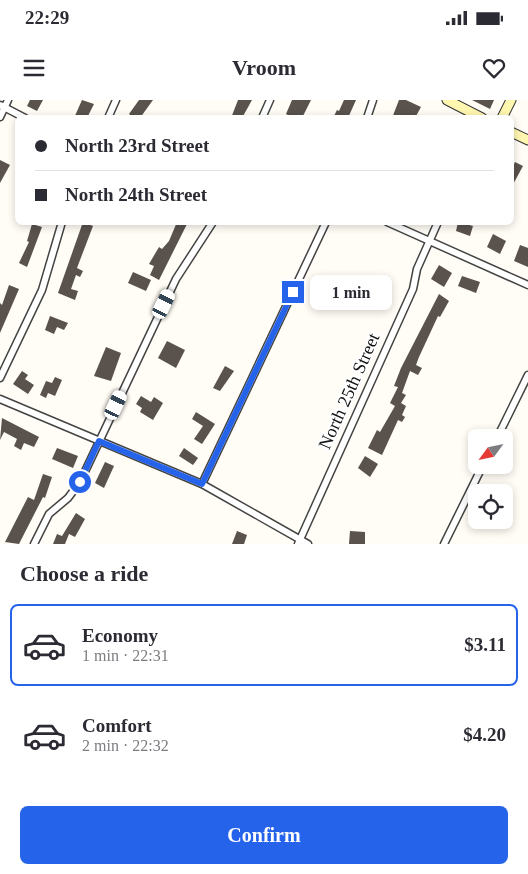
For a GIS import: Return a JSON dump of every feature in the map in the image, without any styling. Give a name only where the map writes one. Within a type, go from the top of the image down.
[{"type":"street","points":[[0,117],[2,106],[8,100]]},
{"type":"street","points":[[109,115],[116,100]]},
{"type":"street","points":[[263,115],[270,100]]},
{"type":"street","points":[[368,115],[374,100]]},
{"type":"street","points":[[447,100],[476,115]]},
{"type":"street","points":[[504,115],[511,100]]},
{"type":"street","points":[[2,106],[19,115]]},
{"type":"street","points":[[514,133],[528,140]]},
{"type":"street","points":[[0,378],[42,290],[61,225]]},
{"type":"street","points":[[34,544],[50,514],[68,498],[80,482],[176,279],[211,225]]},
{"type":"street","points":[[202,484],[325,225]]},
{"type":"street","points":[[394,225],[528,285]]},
{"type":"street","name":"North 25th Street","points":[[298,541],[413,289],[417,269],[437,225]]},
{"type":"street","points":[[501,429],[528,375]]},
{"type":"street","points":[[0,399],[202,484],[298,541],[308,544]]},
{"type":"street","points":[[444,544],[479,474]]},
{"type":"building","points":[[30,100],[43,100],[37,111],[27,106]]},
{"type":"building","points":[[82,100],[94,104],[88,115],[75,115]]},
{"type":"building","points":[[139,100],[153,100],[142,115],[129,114]]},
{"type":"building","points":[[238,100],[252,100],[244,115],[232,115]]},
{"type":"building","points":[[292,100],[311,100],[304,115],[286,114]]},
{"type":"building","points":[[344,100],[356,100],[349,115],[334,115],[337,110],[339,111]]},
{"type":"building","points":[[399,100],[406,100],[421,107],[417,115],[393,115]]},
{"type":"building","points":[[472,100],[494,100],[490,109]]},
{"type":"building","points":[[0,160],[10,165],[0,183]]},
{"type":"building","points":[[515,162],[523,166],[514,182]]},
{"type":"building","points":[[32,225],[42,227],[27,267],[19,263],[29,242],[27,241]]},
{"type":"building","points":[[82,225],[93,226],[77,268],[83,271],[80,277],[76,275],[71,289],[78,291],[75,300],[58,293]]},
{"type":"building","points":[[176,225],[186,225],[159,280],[150,275],[154,266],[149,264],[159,247],[162,249],[169,241]]},
{"type":"building","points":[[457,225],[473,226],[470,236],[456,231]]},
{"type":"building","points":[[493,234],[506,241],[500,254],[487,247]]},
{"type":"building","points":[[520,245],[528,248],[528,267],[514,261]]},
{"type":"building","points":[[439,265],[452,273],[444,287],[431,279]]},
{"type":"building","points":[[133,272],[151,280],[146,291],[128,283]]},
{"type":"building","points":[[462,276],[480,282],[476,293],[458,286]]},
{"type":"building","points":[[9,285],[19,289],[0,333],[0,303],[2,305]]},
{"type":"building","points":[[439,294],[449,301],[440,317],[438,316],[419,357],[416,365],[422,368],[418,375],[410,371],[402,393],[406,395],[401,403],[406,406],[402,415],[405,417],[402,422],[398,420],[382,455],[368,448],[377,430],[380,432],[395,406],[390,403],[398,387],[394,386],[401,368]]},
{"type":"building","points":[[50,316],[68,323],[64,330],[57,327],[54,334],[45,330]]},
{"type":"building","points":[[167,341],[185,350],[176,368],[158,358]]},
{"type":"building","points":[[106,347],[121,353],[111,381],[94,376]]},
{"type":"building","points":[[225,366],[234,371],[220,391],[213,388]]},
{"type":"building","points":[[22,371],[28,375],[25,379],[34,385],[28,394],[13,384]]},
{"type":"building","points":[[55,377],[62,380],[55,396],[48,393],[46,398],[40,395],[46,381],[52,383]]},
{"type":"building","points":[[141,396],[151,402],[154,397],[163,403],[153,420],[140,412],[142,408],[136,404]]},
{"type":"building","points":[[196,412],[215,424],[202,444],[194,439],[203,426],[192,419]]},
{"type":"building","points":[[2,418],[39,437],[34,447],[24,443],[21,450],[14,446],[17,439],[4,432],[0,440]]},
{"type":"building","points":[[57,448],[78,456],[73,468],[52,459]]},
{"type":"building","points":[[184,448],[198,458],[193,465],[179,456]]},
{"type":"building","points":[[365,456],[378,464],[370,477],[358,468]]},
{"type":"building","points":[[105,462],[114,466],[104,488],[95,483]]},
{"type":"building","points":[[43,474],[52,477],[45,498],[43,497],[19,544],[5,542],[28,497],[34,500]]},
{"type":"building","points":[[76,513],[85,519],[75,537],[69,534],[65,544],[53,544],[57,534],[62,536]]},
{"type":"building","points":[[237,531],[247,535],[244,544],[232,544]]},
{"type":"building","points":[[350,531],[365,532],[365,544],[349,544]]},
{"type":"route","points":[[80,482],[99,441],[202,484],[293,292]]}]
